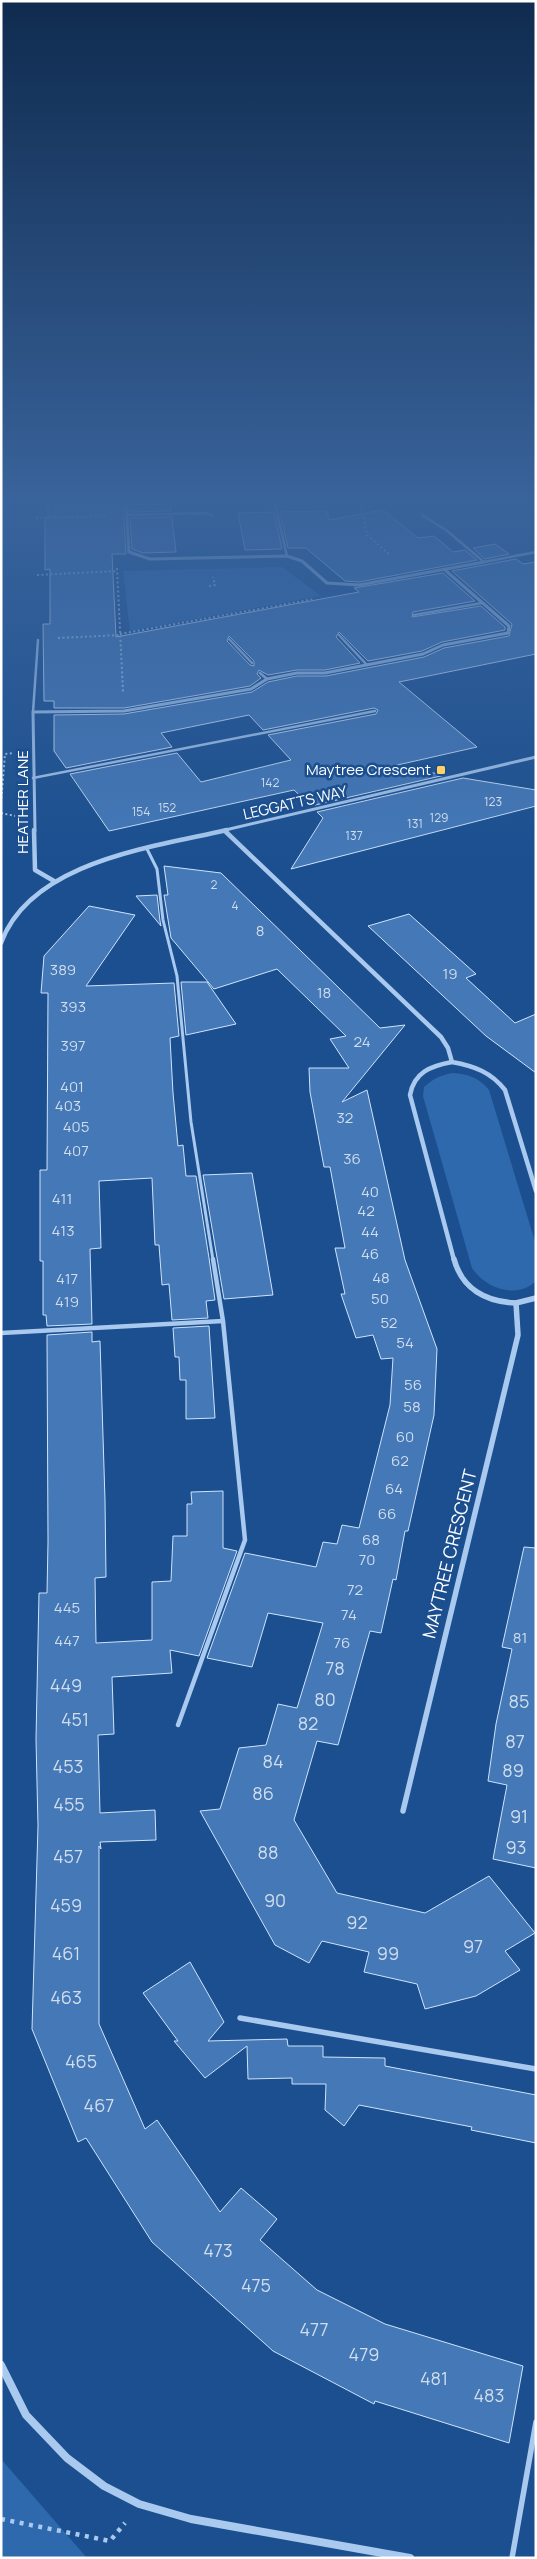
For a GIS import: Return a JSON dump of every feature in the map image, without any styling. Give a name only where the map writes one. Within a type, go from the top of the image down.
[{"type":"street","points":[[34,712],[124,711],[251,689],[267,679],[297,674],[325,673],[367,665],[423,654],[442,645],[508,633],[509,626],[506,623]]},
{"type":"street","name":"HEATHER LANE","points":[[34,712],[35,870],[54,881]]},
{"type":"street","name":"LEGGATTS WAY","points":[[1,943],[22,907],[54,881],[85,867],[117,856],[536,756]]},
{"type":"street","points":[[225,831],[441,1037],[448,1048],[452,1062]]},
{"type":"street","points":[[536,1191],[505,1090],[500,1081],[481,1068],[452,1062],[434,1065],[420,1072],[411,1085],[410,1095],[456,1266],[470,1289],[483,1297],[502,1303],[516,1303],[536,1298]]},
{"type":"street","name":"MAYTREE CRESCENT","points":[[403,1811],[518,1335],[516,1303]]},
{"type":"street","points":[[1,2365],[26,2415],[67,2458],[104,2486],[140,2504],[191,2519],[410,2558]]},
{"type":"lane","points":[[339,635],[367,665]]},
{"type":"lane","points":[[229,639],[252,663]]},
{"type":"lane","points":[[34,712],[38,640]]},
{"type":"lane","points":[[260,672],[267,679]]},
{"type":"lane","points":[[33,778],[375,711]]},
{"type":"lane","points":[[147,849],[158,869],[163,920],[177,976],[191,1122],[223,1322],[245,1540],[178,1725]]},
{"type":"lane","points":[[1,1334],[223,1322]]},
{"type":"lane","points":[[240,2018],[536,2068]]},
{"type":"lane","points":[[512,2558],[536,2422]]},
{"type":"path","points":[[120,623],[124,711]]},
{"type":"path","points":[[38,640],[41,638],[120,634],[178,623]]},
{"type":"path","points":[[1,803],[2,768],[6,754]]},
{"type":"path","points":[[1,2519],[110,2541],[140,2504]]},
{"type":"shaded area","points":[[129,623],[171,623],[130,631]]},
{"type":"shaded area","points":[[453,1073],[473,1077],[489,1090],[536,1245],[536,1281],[528,1287],[519,1290],[510,1291],[493,1286],[472,1268],[423,1096],[424,1087],[430,1082],[440,1076]]},
{"type":"shaded area","points":[[1,2459],[87,2558],[1,2558]]},
{"type":"building","points":[[115,623],[116,637],[189,623],[501,623],[505,627],[505,630],[442,642],[422,651],[368,661],[339,632],[336,637],[360,663],[325,670],[297,670],[268,675],[259,670],[257,674],[261,678],[250,686],[124,708],[54,708],[54,701],[44,701],[43,624]],"holes":[[[229,636],[254,661],[254,666],[250,665],[227,641]]]},
{"type":"building","points":[[536,623],[536,654],[399,682],[477,747],[393,766],[445,775],[311,806],[294,790],[109,831],[70,774],[177,753],[201,782],[291,760],[268,735],[376,714],[378,710],[374,708],[263,730],[249,715],[161,733],[172,747],[66,768],[54,751],[54,715],[124,714],[252,692],[268,682],[297,676],[326,676],[424,657],[444,648],[509,636],[512,624]]},
{"type":"building","points":[[463,778],[536,790],[536,806],[291,869],[323,818],[317,812]]},
{"type":"building","points":[[164,866],[221,873],[380,1028],[405,1025],[342,1102],[367,1090],[405,1260],[437,1349],[434,1415],[408,1531],[405,1531],[396,1580],[393,1579],[381,1633],[370,1631],[338,1745],[317,1741],[294,1820],[337,1893],[425,1913],[489,1876],[535,1933],[505,1951],[520,1970],[476,1996],[425,2009],[417,1984],[364,1972],[369,1952],[322,1941],[309,1963],[275,1945],[200,1811],[220,1809],[239,1748],[266,1745],[278,1704],[297,1708],[323,1623],[268,1613],[252,1667],[207,1658],[245,1553],[316,1567],[323,1542],[337,1544],[342,1525],[359,1528],[390,1405],[393,1358],[381,1359],[373,1335],[356,1338],[341,1294],[345,1294],[335,1248],[345,1248],[330,1167],[324,1167],[310,1092],[309,1068],[349,1068],[330,1039],[346,1036],[277,969],[214,989],[171,938],[164,895],[168,895]]},
{"type":"building","points":[[157,895],[160,921],[161,926],[136,896]]},
{"type":"building","points":[[89,906],[135,915],[86,986],[174,983],[179,1036],[170,1038],[178,1146],[183,1145],[186,1176],[196,1176],[215,1300],[206,1301],[208,1318],[172,1320],[169,1284],[162,1285],[159,1245],[155,1245],[152,1178],[99,1181],[101,1248],[90,1249],[92,1324],[47,1326],[46,1315],[43,1315],[43,1261],[40,1261],[40,1170],[47,1170],[48,993],[41,993],[44,956]]},
{"type":"building","points":[[409,914],[476,974],[466,978],[515,1023],[536,1014],[536,1073],[486,1036],[368,926]]},
{"type":"building","points":[[181,982],[207,982],[236,1024],[186,1035]]},
{"type":"building","points":[[252,1173],[273,1295],[224,1299],[203,1175]]},
{"type":"building","points":[[209,1326],[215,1418],[186,1419],[186,1380],[180,1380],[179,1357],[175,1357],[173,1328]]},
{"type":"building","points":[[92,1332],[92,1342],[100,1341],[106,1577],[95,1578],[96,1643],[152,1640],[152,1582],[171,1581],[173,1536],[187,1536],[187,1504],[192,1504],[191,1492],[223,1491],[223,1548],[237,1551],[199,1656],[170,1650],[172,1673],[112,1677],[114,1734],[98,1735],[100,1813],[155,1810],[156,1840],[100,1842],[99,2024],[145,2129],[157,2120],[220,2212],[241,2188],[277,2219],[260,2240],[317,2290],[385,2324],[523,2366],[509,2443],[375,2401],[374,2404],[273,2351],[152,2242],[86,2138],[78,2142],[32,2029],[38,1826],[36,1739],[39,1593],[47,1593],[47,1335]]},
{"type":"building","points":[[524,1547],[536,1548],[536,1868],[493,1859],[507,1785],[488,1781],[496,1724],[512,1649],[502,1647]]},
{"type":"building","points":[[190,1962],[224,2022],[208,2041],[287,2039],[288,2046],[323,2046],[323,2057],[385,2058],[385,2066],[536,2095],[536,2143],[471,2130],[472,2127],[359,2105],[344,2126],[325,2110],[326,2084],[292,2084],[292,2078],[248,2079],[247,2046],[205,2078],[174,2041],[178,2041],[143,1993]]},
{"type":"place","name":"Maytree Crescent","points":[[441,770]]}]
